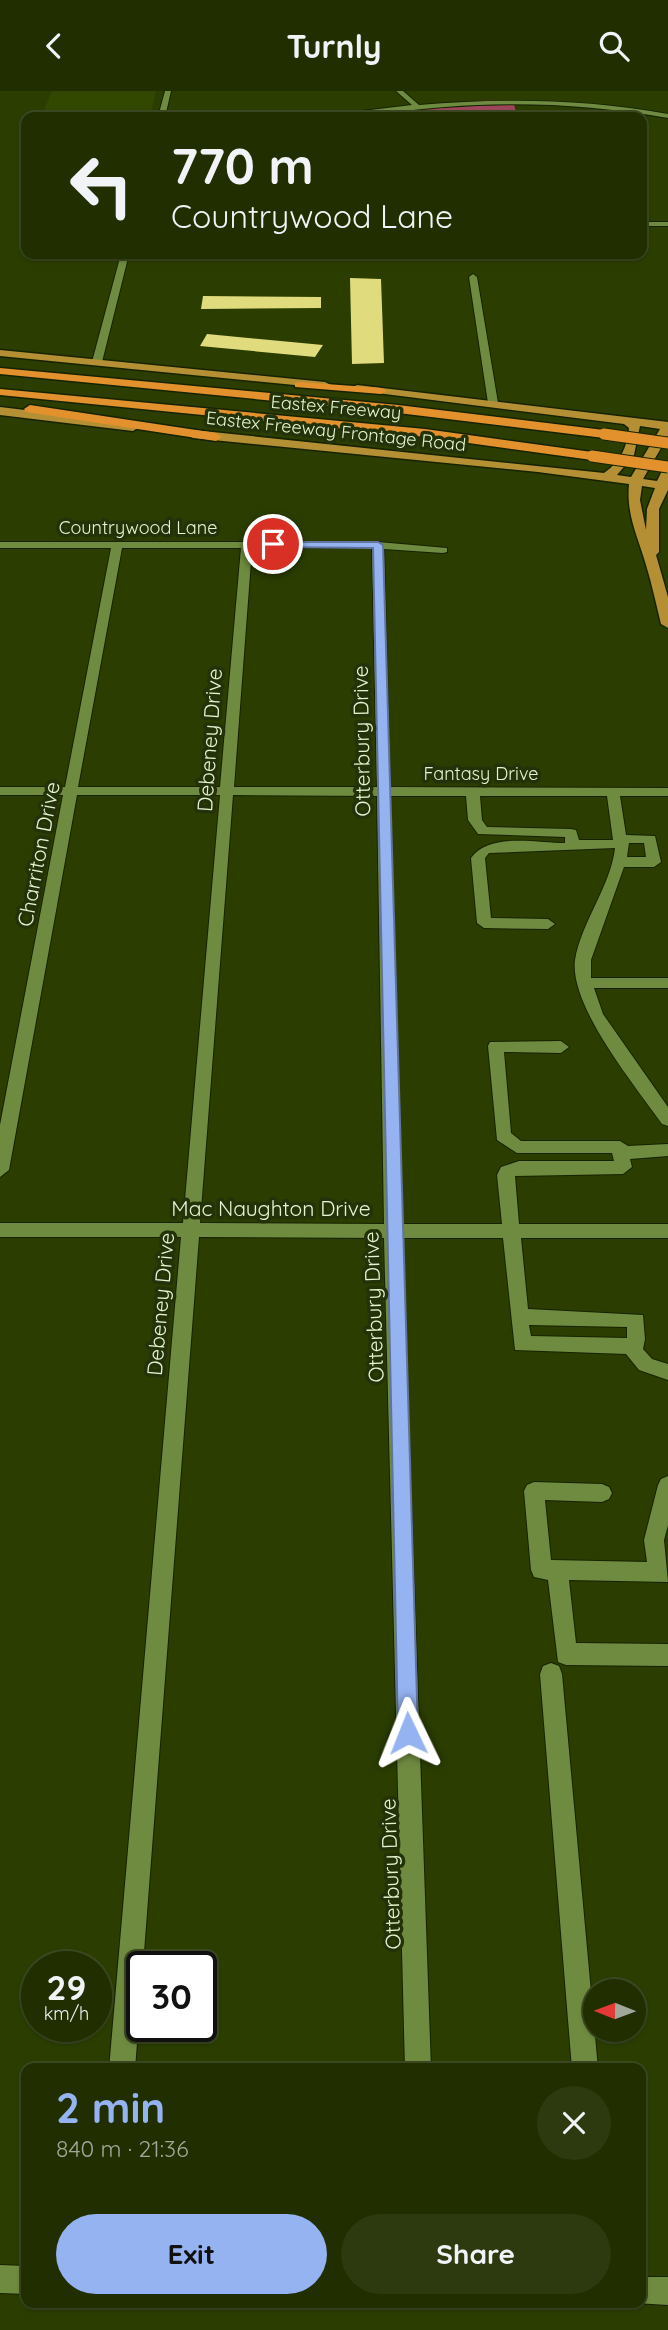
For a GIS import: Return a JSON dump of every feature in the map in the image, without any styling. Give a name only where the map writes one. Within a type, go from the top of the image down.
[{"type":"highway","points":[[0,360],[381,391]]},
{"type":"highway","name":"Eastex Freeway","points":[[0,370],[398,409],[668,443]]},
{"type":"highway","points":[[0,381],[247,404],[594,451],[668,456]]},
{"type":"highway","name":"Eastex Freeway","points":[[0,392],[594,451],[668,469]]},
{"type":"highway","points":[[0,404],[216,437]]},
{"type":"main road","points":[[0,353],[493,403],[668,425],[636,480],[634,500],[637,521],[652,562],[668,624]]},
{"type":"main road","name":"Eastex Freeway Frontage Road","points":[[0,411],[665,485]]},
{"type":"main road","points":[[619,419],[663,411]]},
{"type":"main road","points":[[606,477],[618,470],[635,443],[635,427],[619,419]]},
{"type":"main road","points":[[652,562],[653,509],[665,485],[668,469]]},
{"type":"main road","points":[[653,509],[668,499]]},
{"type":"street","points":[[163,112],[169,91]]},
{"type":"street","points":[[399,91],[417,106]]},
{"type":"street","points":[[362,112],[508,96],[536,96],[606,102],[668,116]]},
{"type":"street","points":[[647,224],[668,224]]},
{"type":"street","points":[[97,362],[124,259]]},
{"type":"street","points":[[470,259],[470,264]]},
{"type":"street","points":[[473,277],[493,403]]},
{"type":"street","name":"Debeney Drive","points":[[122,2063],[247,544]]},
{"type":"street","name":"Countrywood Lane","points":[[0,545],[378,545],[443,550]]},
{"type":"street","name":"Charriton Drive","points":[[0,1171],[117,545]]},
{"type":"street","name":"Otterbury Drive","points":[[378,545],[393,1231],[418,2063]]},
{"type":"street","name":"Fantasy Drive","points":[[0,791],[668,792]]},
{"type":"street","points":[[473,792],[477,824],[492,840],[573,847],[572,843],[650,839],[654,862],[620,862]]},
{"type":"street","points":[[613,792],[621,842],[620,862],[583,960],[584,983],[596,1015],[668,1120]]},
{"type":"street","points":[[492,840],[478,858],[484,923],[548,923]]},
{"type":"street","points":[[584,983],[668,983]]},
{"type":"street","points":[[561,1047],[496,1047],[503,1136],[517,1147],[620,1147],[623,1167],[519,1168],[506,1175],[522,1344],[632,1346]]},
{"type":"street","points":[[517,1147],[519,1168]]},
{"type":"street","points":[[621,1153],[668,1150]]},
{"type":"street","name":"Mac Naughton Drive","points":[[0,1230],[668,1231]]},
{"type":"street","points":[[520,1317],[636,1319],[636,1339],[632,1346],[635,1356],[642,1363],[668,1373]]},
{"type":"street","points":[[602,1493],[534,1491],[541,1570],[663,1572],[654,1540],[668,1485]]},
{"type":"street","points":[[557,1570],[566,1654],[668,1654]]},
{"type":"street","points":[[551,1674],[583,2063]]},
{"type":"street","points":[[0,2279],[21,2280]]},
{"type":"street","points":[[646,2291],[668,2291]]},
{"type":"shaded area","points":[[52,91],[156,91],[151,112],[43,112]]},
{"type":"shaded area","points":[[487,100],[513,100],[516,112],[385,112]]},
{"type":"building","points":[[350,278],[381,279],[384,363],[352,364]]},
{"type":"building","points":[[203,296],[321,297],[321,308],[201,309]]},
{"type":"building","points":[[207,334],[323,345],[315,357],[200,346]]},
{"type":"route","points":[[273,544],[378,545],[408,1733]]}]
